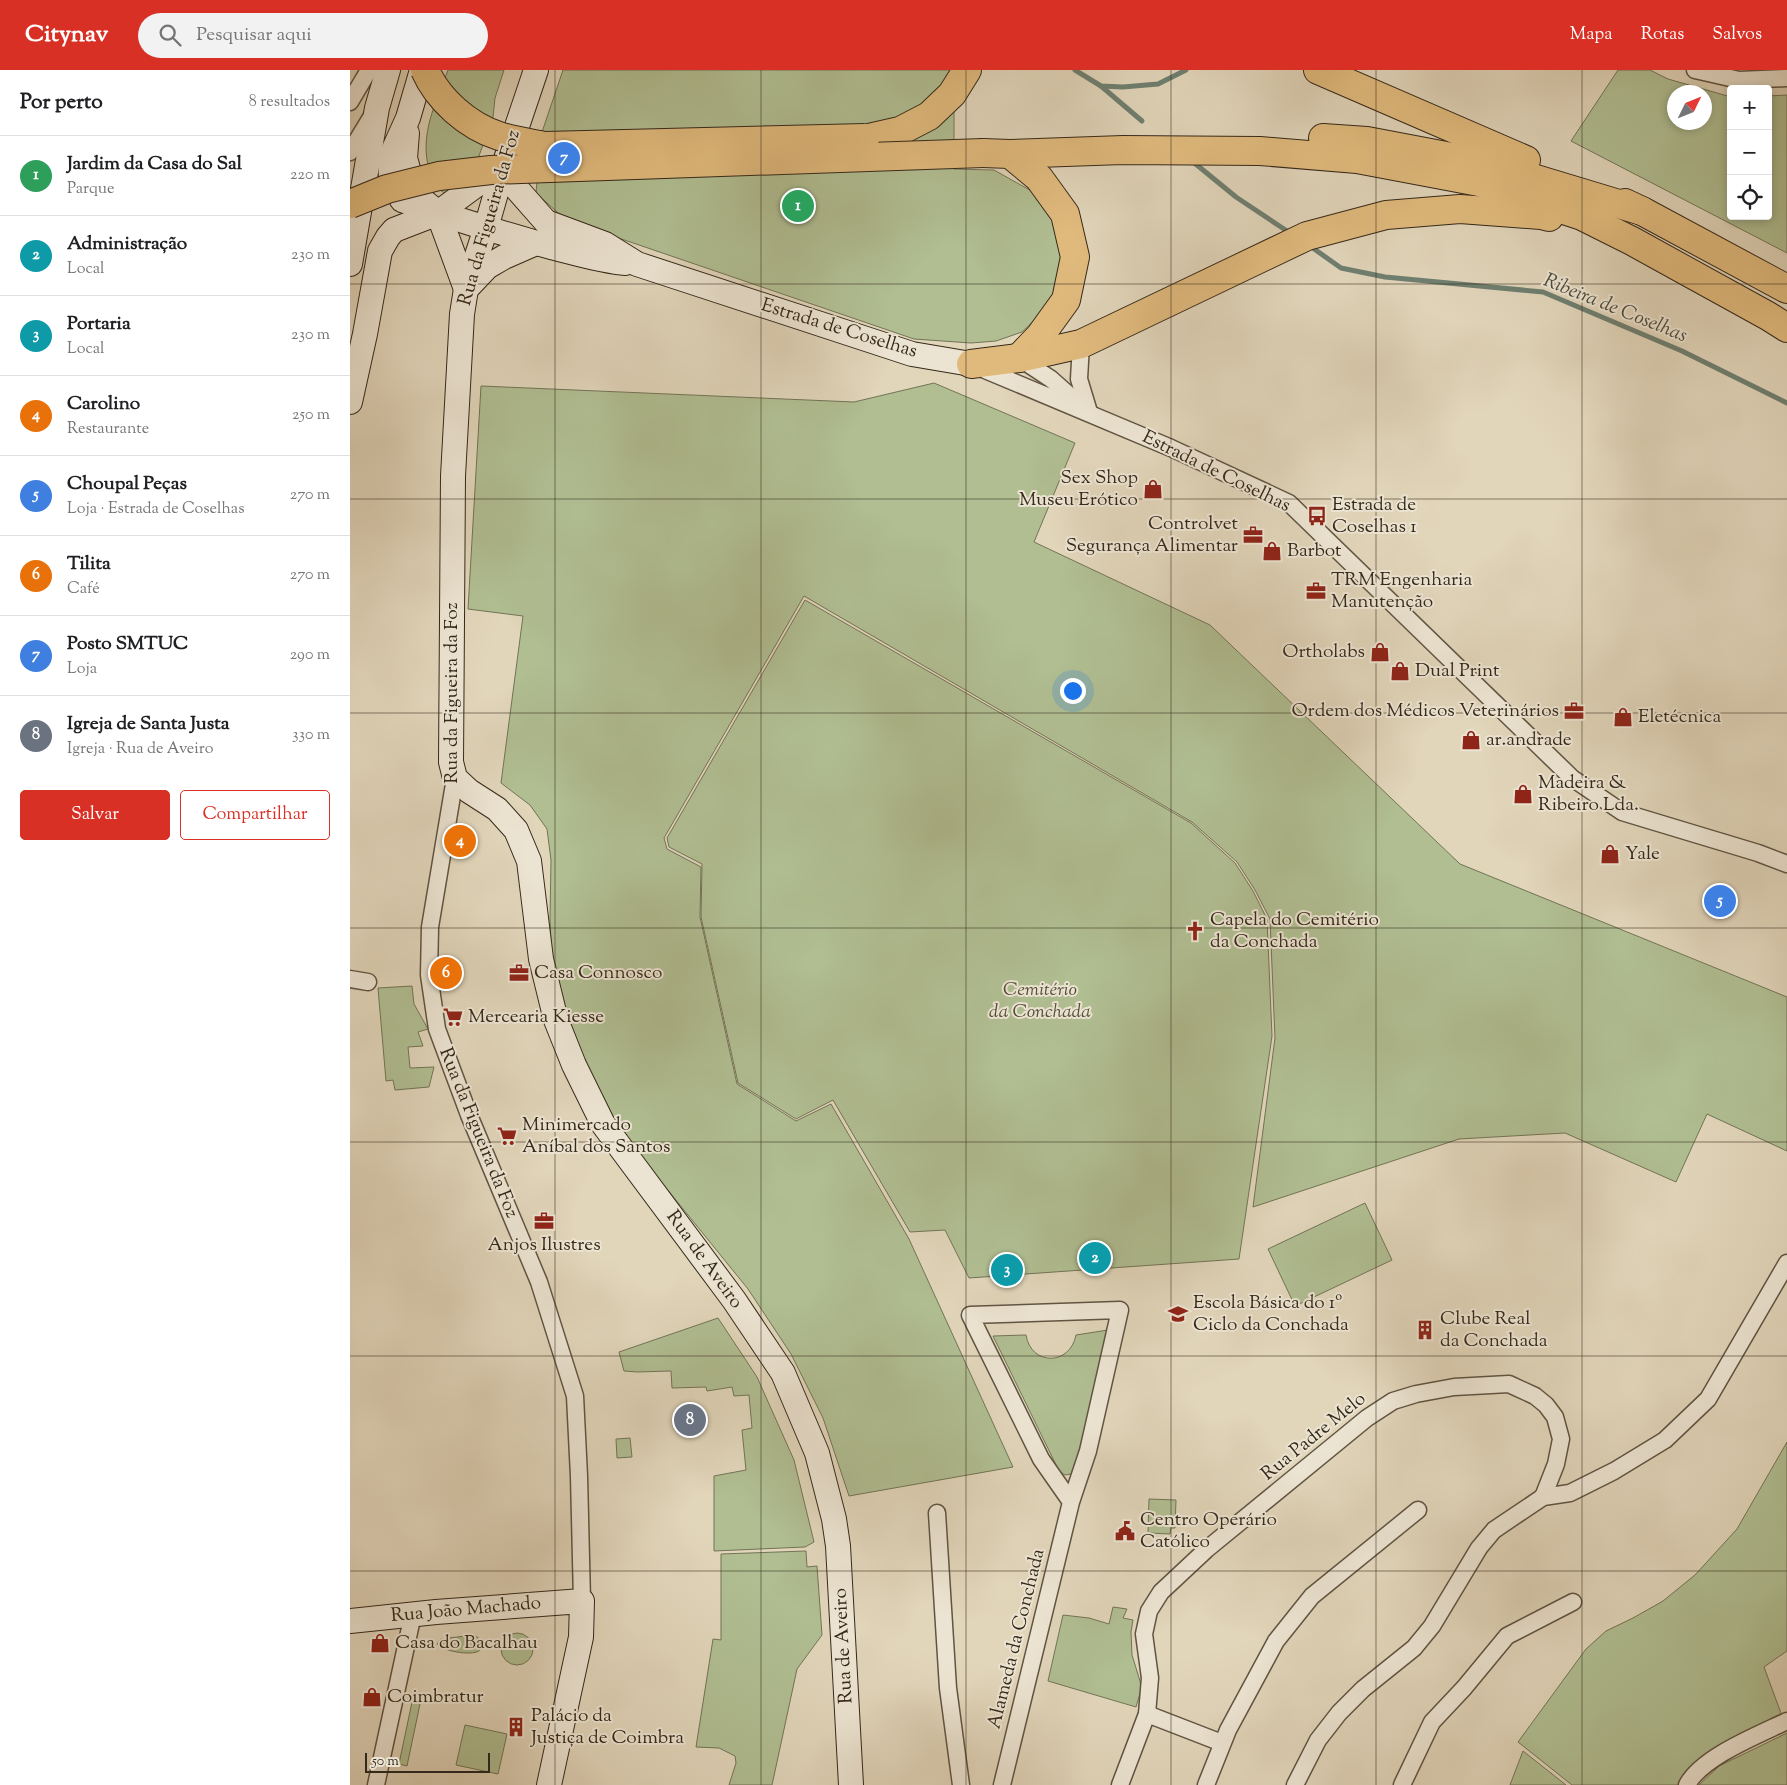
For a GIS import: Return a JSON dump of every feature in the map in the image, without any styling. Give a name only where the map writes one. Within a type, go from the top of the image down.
[{"type":"highway","points":[[424,70],[444,99],[467,120],[499,136],[545,146],[870,138],[982,145],[1010,154],[1123,150],[1260,151],[1357,159],[1479,182],[1582,216],[1632,241],[1787,328]]},
{"type":"highway","points":[[870,138],[900,131],[929,116],[952,94],[967,70]]},
{"type":"highway","points":[[1318,70],[1642,211],[1787,289]]},
{"type":"highway","points":[[350,204],[387,189],[439,176],[491,170],[982,145],[1126,133],[1251,134],[1367,140],[1483,163],[1642,211]]},
{"type":"highway","points":[[1010,154],[1039,178],[1065,214],[1075,257],[1066,300],[1040,336],[1019,358]]},
{"type":"highway","points":[[971,364],[1019,358],[1081,344],[1307,236],[1386,216],[1460,209],[1541,215],[1632,241]]},
{"type":"main road","points":[[350,264],[377,108],[388,70]]},
{"type":"main road","points":[[424,70],[408,118],[405,158],[415,194],[438,213],[536,243],[608,262],[637,264]]},
{"type":"main road","name":"Rua da Figueira da Foz","points":[[455,778],[450,762],[453,476],[462,323],[466,289],[504,165],[536,70]]},
{"type":"main road","points":[[350,402],[369,317],[380,251],[388,237],[394,230],[438,213],[504,165],[517,189],[546,222],[605,244],[637,264]]},
{"type":"main road","points":[[438,213],[466,289],[487,267],[504,257],[536,243]]},
{"type":"main road","name":"Estrada de Coselhas","points":[[637,264],[912,354],[971,364]]},
{"type":"main road","name":"Rua de Aveiro","points":[[455,778],[469,791],[497,809],[516,830],[529,861],[541,958],[556,1020],[574,1065],[603,1124],[734,1300],[783,1373],[817,1453],[834,1520],[838,1546],[851,1785]]},
{"type":"main road","points":[[549,1785],[581,1637],[582,1600]]},
{"type":"main road","name":"Rua João Machado","points":[[350,1621],[582,1600]]},
{"type":"street","points":[[350,102],[370,70]]},
{"type":"street","points":[[1695,70],[1738,80],[1787,78]]},
{"type":"street","points":[[350,152],[377,108]]},
{"type":"street","points":[[1081,344],[1079,379],[1089,412]]},
{"type":"street","points":[[1019,358],[1051,379],[1089,412]]},
{"type":"street","name":"Estrada de Coselhas","points":[[971,364],[1089,412],[1289,503],[1572,778],[1622,812],[1758,853],[1787,864]]},
{"type":"street","name":"Rua da Figueira da Foz","points":[[455,778],[430,927],[430,975],[437,1029],[468,1115],[538,1282],[575,1396],[582,1600]]},
{"type":"street","points":[[350,979],[368,982]]},
{"type":"street","points":[[1295,1785],[1318,1740],[1338,1713],[1363,1689],[1414,1648],[1432,1626],[1479,1548],[1494,1530],[1543,1497],[1570,1493],[1614,1471],[1665,1440],[1708,1399],[1787,1263]]},
{"type":"street","name":"Alameda da Conchada","points":[[1002,1785],[1071,1502],[1088,1451],[1120,1310],[970,1315],[1041,1459],[1071,1502]]},
{"type":"street","name":"Rua Padre Melo","points":[[1120,1785],[1147,1714],[1150,1678],[1144,1634],[1150,1611],[1161,1592],[1208,1549],[1366,1418],[1393,1401],[1416,1394],[1454,1387],[1509,1384],[1535,1396],[1546,1405],[1554,1417],[1561,1439],[1556,1464],[1543,1497]]},
{"type":"street","points":[[1206,1785],[1228,1730],[1276,1641],[1312,1596],[1418,1510]]},
{"type":"street","points":[[937,1512],[948,1688],[961,1785]]},
{"type":"street","points":[[1402,1785],[1432,1722],[1464,1688],[1506,1636],[1573,1602]]},
{"type":"street","points":[[376,1785],[412,1614]]},
{"type":"street","points":[[1147,1714],[1222,1743]]},
{"type":"street","points":[[1687,1785],[1690,1779],[1713,1758],[1787,1720]]},
{"type":"green space","points":[[448,70],[504,70],[495,98],[493,117],[475,167],[445,194],[440,190],[430,172],[426,146],[430,120]]},
{"type":"green space","points":[[563,70],[954,70],[954,169],[994,170],[1035,193],[1058,223],[1064,264],[1051,305],[1022,332],[996,341],[971,343],[914,339],[566,220],[536,193],[541,135]]},
{"type":"green space","points":[[1618,70],[1650,70],[1668,79],[1689,85],[1667,85],[1667,130],[1712,130],[1712,92],[1727,96],[1727,220],[1772,220],[1772,96],[1787,95],[1787,253],[1571,141]]},
{"type":"green space","points":[[934,383],[1075,443],[1034,542],[1210,625],[1460,864],[1787,997],[1787,1151],[1707,1114],[1676,1182],[1565,1133],[1459,1139],[1253,1207],[1275,1038],[1270,919],[1255,890],[1237,862],[1192,822],[804,596],[664,838],[667,849],[701,867],[700,917],[737,1084],[796,1121],[831,1104],[909,1239],[1013,1467],[849,1496],[823,1418],[791,1354],[748,1289],[641,1157],[605,1108],[570,1036],[552,964],[550,919],[551,860],[547,829],[530,805],[501,783],[523,616],[468,609],[481,386],[854,402]]},
{"type":"green space","name":"Cemitério da Conchada","points":[[805,600],[1191,823],[1235,863],[1253,891],[1267,919],[1272,1036],[1239,1259],[969,1278],[945,1230],[910,1232],[833,1100],[796,1119],[738,1083],[701,917],[702,864],[669,847],[667,838]]},
{"type":"green space","points":[[412,986],[414,1004],[428,1029],[418,1032],[423,1046],[408,1047],[410,1068],[434,1067],[429,1087],[395,1090],[393,1080],[386,1081],[378,988]]},
{"type":"green space","points":[[1365,1203],[1392,1260],[1295,1306],[1268,1249]]},
{"type":"green space","points":[[718,1318],[757,1377],[794,1460],[814,1542],[805,1547],[714,1551],[714,1476],[746,1470],[742,1430],[752,1428],[749,1395],[734,1396],[732,1387],[707,1391],[706,1387],[672,1388],[671,1371],[624,1371],[619,1352]]},
{"type":"green space","points":[[1108,1330],[1075,1468],[1071,1474],[1065,1475],[1059,1471],[993,1336],[1026,1335],[1029,1345],[1035,1352],[1042,1357],[1051,1358],[1059,1357],[1066,1352],[1072,1345],[1076,1335]]},
{"type":"green space","points":[[630,1438],[632,1457],[617,1458],[616,1439]]},
{"type":"green space","points":[[1787,1442],[1787,1651],[1764,1667],[1782,1716],[1680,1785],[1572,1785],[1518,1742],[1586,1649],[1606,1631],[1663,1601],[1695,1575],[1737,1529]]},
{"type":"green space","points":[[1149,1499],[1176,1500],[1175,1528],[1171,1528],[1170,1534],[1148,1533]]},
{"type":"green space","points":[[806,1551],[807,1567],[817,1566],[822,1635],[797,1669],[772,1785],[729,1785],[736,1763],[735,1756],[719,1748],[696,1747],[713,1639],[721,1640],[721,1554]]},
{"type":"green space","points":[[1113,1607],[1127,1609],[1123,1618],[1133,1620],[1131,1632],[1132,1655],[1141,1690],[1136,1707],[1048,1681],[1063,1615],[1089,1618],[1109,1624]]},
{"type":"green space","points":[[517,1633],[529,1637],[533,1649],[529,1661],[517,1665],[505,1661],[501,1649],[505,1637]]},
{"type":"green space","points":[[474,1635],[481,1640],[482,1644],[479,1651],[464,1653],[450,1651],[437,1644],[441,1639]]},
{"type":"green space","points":[[412,1702],[420,1704],[407,1766],[399,1764]]},
{"type":"green space","points":[[465,1725],[507,1734],[498,1774],[456,1765]]},
{"type":"green space","points":[[1787,1733],[1787,1785],[1699,1785],[1719,1766]]},
{"type":"green space","points":[[1523,1751],[1566,1785],[1510,1785]]},
{"type":"waterway","points":[[1075,70],[1101,86],[1123,87],[1158,84],[1186,70]]},
{"type":"waterway","points":[[1101,86],[1142,121]]},
{"type":"waterway","points":[[1192,161],[1236,197],[1290,233]]},
{"type":"waterway","name":"Ribeira de Coselhas","points":[[1310,246],[1341,268],[1385,277],[1543,292],[1682,351],[1787,403]]},
{"type":"place","name":"Posto SMTUC","points":[[564,158]]},
{"type":"place","name":"Jardim da Casa do Sal","points":[[798,206]]},
{"type":"place","name":"Sex Shop Museu Erótico","points":[[1153,489]]},
{"type":"place","name":"Estrada de Coselhas 1","points":[[1317,516]]},
{"type":"place","name":"Controlvet Segurança Alimentar","points":[[1253,535]]},
{"type":"place","name":"Barbot","points":[[1272,551]]},
{"type":"place","name":"TRM Engenharia Manutenção","points":[[1316,591]]},
{"type":"place","name":"Ortholabs","points":[[1380,652]]},
{"type":"place","name":"Dual Print","points":[[1400,671]]},
{"type":"place","name":"Ordem dos Médicos Veterinários","points":[[1574,711]]},
{"type":"place","name":"Eletécnica","points":[[1623,717]]},
{"type":"place","name":"ar.andrade","points":[[1471,740]]},
{"type":"place","name":"Madeira & Ribeiro Lda.","points":[[1523,794]]},
{"type":"place","name":"Carolino","points":[[460,841]]},
{"type":"place","name":"Yale","points":[[1610,854]]},
{"type":"place","name":"Choupal Peças","points":[[1720,901]]},
{"type":"place","name":"Capela do Cemitério da Conchada","points":[[1195,931]]},
{"type":"place","name":"Tilita","points":[[446,973]]},
{"type":"place","name":"Casa Connosco","points":[[519,973]]},
{"type":"place","name":"Mercearia Kiesse","points":[[453,1017]]},
{"type":"place","name":"Minimercado Aníbal dos Santos","points":[[507,1136]]},
{"type":"place","name":"Anjos Ilustres","points":[[544,1221]]},
{"type":"place","name":"Administração","points":[[1095,1258]]},
{"type":"place","name":"Portaria","points":[[1007,1270]]},
{"type":"place","name":"Escola Básica do 1º Ciclo da Conchada","points":[[1178,1314]]},
{"type":"place","name":"Clube Real da Conchada","points":[[1425,1330]]},
{"type":"place","name":"Igreja de Santa Justa","points":[[690,1420]]},
{"type":"place","name":"Centro Operário Católico","points":[[1125,1531]]},
{"type":"place","name":"Casa do Bacalhau","points":[[380,1643]]},
{"type":"place","name":"Coimbratur","points":[[372,1697]]},
{"type":"place","name":"Palácio da Justiça de Coimbra","points":[[516,1727]]}]
